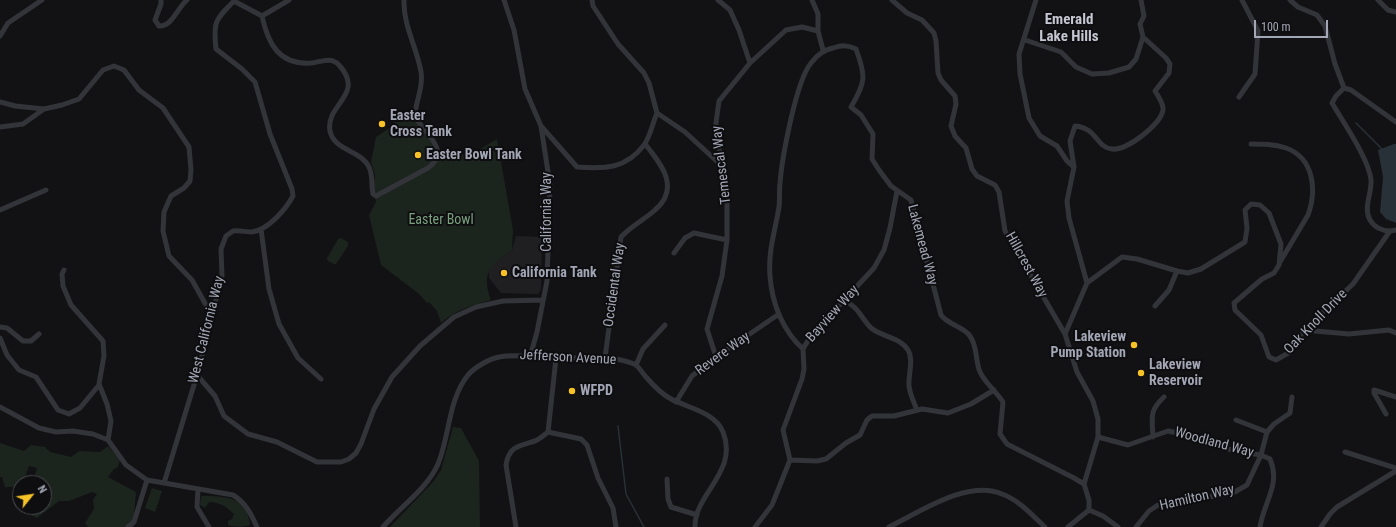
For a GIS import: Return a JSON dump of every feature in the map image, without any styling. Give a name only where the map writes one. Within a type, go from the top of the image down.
[{"type":"street","points":[[0,36],[8,23],[42,0]]},
{"type":"street","points":[[161,0],[155,20],[159,26],[170,22],[187,0]]},
{"type":"street","points":[[262,16],[289,0]]},
{"type":"street","points":[[321,379],[298,358],[279,324],[269,289],[261,229],[274,219],[290,202],[293,196],[292,189],[270,134],[255,82],[242,69],[216,49],[214,33],[217,19],[234,1],[262,16],[268,40],[281,56],[298,63],[330,60],[336,62],[344,73],[349,86],[345,99],[334,112],[330,130],[336,142],[362,158],[368,166],[372,194],[376,196],[432,165],[436,158],[437,150],[435,141],[415,117],[415,109],[422,84],[421,70],[404,11],[404,0]]},
{"type":"street","name":"California Way","points":[[504,0],[514,30],[525,89],[540,126],[550,185],[547,280],[530,357]]},
{"type":"street","points":[[540,126],[577,168],[600,169],[622,165],[645,144],[657,113],[649,83],[644,72],[618,44],[593,6],[592,0]]},
{"type":"street","points":[[718,0],[730,10],[739,30],[750,63]]},
{"type":"street","points":[[803,349],[793,340],[784,326],[779,314],[770,278],[770,247],[779,206],[780,182],[784,152],[802,77],[811,62],[823,50],[818,31],[818,14],[812,0]]},
{"type":"street","name":"Hillcrest Way","points":[[892,0],[907,13],[922,20],[934,33],[938,73],[941,80],[955,96],[956,104],[951,126],[956,136],[966,148],[972,169],[977,176],[995,185],[999,192],[1005,231],[1065,334],[1077,372],[1096,409],[1098,437]]},
{"type":"street","points":[[1036,0],[1025,40],[1019,54],[1020,74],[1029,118],[1040,136],[1056,146],[1067,161],[1074,167]]},
{"type":"street","points":[[1025,40],[1061,52],[1076,67],[1092,74],[1109,73],[1129,67],[1136,59],[1143,37],[1140,24],[1144,16],[1141,0]]},
{"type":"street","points":[[1239,97],[1255,74],[1258,31],[1242,0]]},
{"type":"street","points":[[1290,0],[1298,7],[1317,15],[1325,26],[1335,64],[1344,88]]},
{"type":"street","points":[[1378,0],[1388,10],[1396,12]]},
{"type":"street","name":"Temescal Way","points":[[716,357],[707,329],[722,276],[727,240],[727,203],[723,167],[715,130],[719,101],[750,63],[786,30],[802,27],[818,31]]},
{"type":"street","points":[[1087,282],[1068,212],[1067,201],[1074,167],[1070,141],[1076,126],[1084,126],[1091,130],[1102,146],[1113,149],[1126,146],[1153,128],[1162,118],[1163,108],[1155,90],[1169,73],[1170,64],[1166,58],[1143,37]]},
{"type":"street","name":"Lakemead Way","points":[[823,50],[849,45],[856,49],[864,77],[863,86],[852,107],[870,126],[873,134],[872,159],[879,170],[897,191],[908,196],[914,208],[941,315],[944,320],[960,328],[971,337],[976,352],[979,371],[1003,402],[1000,434],[1007,444],[1084,484]]},
{"type":"street","points":[[0,127],[23,124],[44,109],[79,99],[104,70],[114,66],[124,70],[139,90],[167,113],[189,147],[191,170],[190,180],[184,188],[171,196],[164,212],[163,231],[169,256],[192,280],[212,314]]},
{"type":"street","points":[[1344,88],[1351,90],[1396,122]]},
{"type":"street","points":[[1344,88],[1336,96],[1332,103],[1364,160],[1371,180],[1368,212],[1369,218],[1381,229],[1393,231]]},
{"type":"street","points":[[0,102],[15,106],[44,109]]},
{"type":"street","points":[[657,113],[685,132],[723,167]]},
{"type":"street","name":"Occidental Way","points":[[606,358],[621,237],[628,229],[656,210],[664,201],[668,189],[668,178],[657,159],[645,144]]},
{"type":"street","points":[[1252,144],[1271,144],[1293,152],[1305,163],[1312,176],[1311,206],[1308,215],[1279,265]]},
{"type":"street","points":[[0,210],[46,190]]},
{"type":"street","name":"Bayview Way","points":[[790,460],[783,430],[802,379],[804,369],[803,349],[810,337],[874,268],[884,250],[897,191]]},
{"type":"street","points":[[1065,334],[1087,282],[1122,257],[1137,258],[1188,273],[1201,269],[1246,242],[1247,228],[1245,210],[1251,204],[1260,205],[1269,213],[1281,244],[1279,265]]},
{"type":"street","name":"West California Way","points":[[164,483],[197,375],[222,276],[221,249],[223,240],[233,231],[252,232],[261,229]]},
{"type":"street","name":"Oak Knoll Drive","points":[[1279,265],[1274,273],[1262,280],[1234,303],[1235,310],[1261,335],[1269,358],[1276,360],[1290,352],[1304,330],[1353,284],[1393,231]]},
{"type":"street","points":[[674,253],[685,238],[694,233],[727,240]]},
{"type":"street","points":[[0,338],[7,355],[19,370],[36,377],[58,410],[69,414],[80,408],[99,385],[104,356],[103,341],[71,304],[62,286],[62,274],[64,270]]},
{"type":"street","points":[[1155,306],[1169,290],[1177,271]]},
{"type":"street","points":[[197,375],[215,396],[224,416],[248,434],[277,442],[317,462],[341,462],[356,453],[361,444],[374,409],[392,377],[420,346],[454,317],[476,307],[503,301],[543,300]]},
{"type":"street","points":[[844,300],[856,307],[872,329],[899,342],[908,350],[910,358],[910,395],[917,410]]},
{"type":"street","name":"Revere Way","points":[[676,402],[688,381],[716,357],[779,314]]},
{"type":"street","points":[[636,365],[643,349],[665,325]]},
{"type":"street","points":[[0,327],[7,328],[22,341],[31,341],[39,334]]},
{"type":"street","points":[[1304,330],[1349,334],[1390,330],[1396,332]]},
{"type":"street","name":"Jefferson Avenue","points":[[383,527],[424,486],[438,463],[456,399],[468,376],[476,368],[498,357],[606,358],[636,365],[657,389],[676,402],[707,414],[714,420],[723,432],[727,444],[722,470],[697,515],[695,527]]},
{"type":"street","points":[[516,527],[506,465],[507,458],[510,451],[517,446],[537,440],[548,432],[556,358]]},
{"type":"street","points":[[99,385],[108,404],[111,421],[108,440]]},
{"type":"street","points":[[755,527],[772,504],[790,460],[821,461],[860,435],[871,417],[903,415],[917,410],[948,413],[971,404],[994,390]]},
{"type":"street","points":[[1386,414],[1374,393],[1374,390],[1396,397]]},
{"type":"street","points":[[1153,437],[1152,420],[1154,407],[1164,397]]},
{"type":"street","points":[[1236,420],[1267,432],[1274,424],[1290,413],[1292,397]]},
{"type":"street","points":[[0,407],[39,428],[56,432],[73,431],[94,434],[108,440],[126,465],[147,480],[233,495],[240,499],[250,511],[257,527]]},
{"type":"street","name":"Woodland Way","points":[[1098,437],[1128,445],[1168,431],[1236,451],[1262,455]]},
{"type":"street","points":[[548,432],[581,440],[587,445],[598,478],[613,508],[616,527]]},
{"type":"street","name":"Hamilton Way","points":[[1136,527],[1149,511],[1158,505],[1233,493],[1247,485],[1262,455],[1267,432]]},
{"type":"street","points":[[1089,510],[1089,500],[1084,484],[1098,437]]},
{"type":"street","points":[[1345,452],[1396,469]]},
{"type":"street","points":[[1260,527],[1273,488],[1275,470],[1270,459],[1262,455]]},
{"type":"street","points":[[1321,527],[1337,507],[1396,469]]},
{"type":"street","points":[[667,479],[668,502],[671,507],[697,515]]},
{"type":"street","points":[[128,527],[134,522],[147,480]]},
{"type":"street","points":[[198,489],[197,508],[209,527]]},
{"type":"street","points":[[889,527],[961,492],[981,489],[1002,493],[1045,527]]},
{"type":"street","points":[[1068,527],[1089,510]]},
{"type":"street","points":[[1089,510],[1103,516],[1118,527]]},
{"type":"shaded area","points":[[1396,144],[1396,223],[1386,219],[1380,212],[1383,177],[1378,150]]},
{"type":"shaded area","points":[[516,236],[542,237],[541,289],[538,294],[501,293],[489,278],[489,271],[493,263],[512,250]]},
{"type":"green space","name":"Easter Bowl","points":[[404,112],[419,125],[431,140],[435,152],[470,155],[497,139],[513,230],[512,250],[493,265],[487,276],[488,291],[491,300],[464,308],[441,323],[437,311],[429,302],[427,303],[419,294],[381,265],[369,215],[376,202],[373,187],[375,175],[371,162],[376,137],[388,129]]},
{"type":"green space","points":[[341,238],[348,242],[348,246],[336,264],[334,264],[328,261],[327,258],[338,239]]},
{"type":"green space","points":[[453,427],[461,428],[479,461],[480,527],[390,527],[433,482],[441,470]]},
{"type":"green space","points":[[0,443],[24,451],[31,445],[45,447],[50,452],[71,457],[79,451],[100,452],[108,446],[120,460],[118,467],[114,469],[108,477],[136,492],[133,527],[88,527],[85,523],[94,509],[93,500],[97,494],[92,492],[69,501],[59,501],[52,506],[52,475],[35,475],[37,468],[29,466],[26,475],[12,475],[12,487],[5,487],[2,477],[0,477]]},
{"type":"green space","points":[[152,488],[162,491],[155,512],[145,508]]},
{"type":"green space","points":[[201,496],[218,496],[240,503],[245,508],[250,525],[228,525],[228,521],[232,519],[234,514],[226,507],[217,503],[209,502],[205,508],[200,505]]},
{"type":"green space","points":[[31,515],[41,515],[37,518]]},
{"type":"waterway","points":[[1356,123],[1382,149]]},
{"type":"waterway","points":[[618,426],[626,494],[644,527]]},
{"type":"place","name":"Easter Cross Tank","points":[[382,124]]},
{"type":"place","name":"Easter Bowl Tank","points":[[418,155]]},
{"type":"place","name":"California Tank","points":[[504,273]]},
{"type":"place","name":"Lakeview Pump Station","points":[[1134,345]]},
{"type":"place","name":"Lakeview Reservoir","points":[[1141,373]]},
{"type":"place","name":"WFPD","points":[[572,391]]},
{"type":"district","name":"Emerald Lake Hills","points":[[1069,28]]}]
